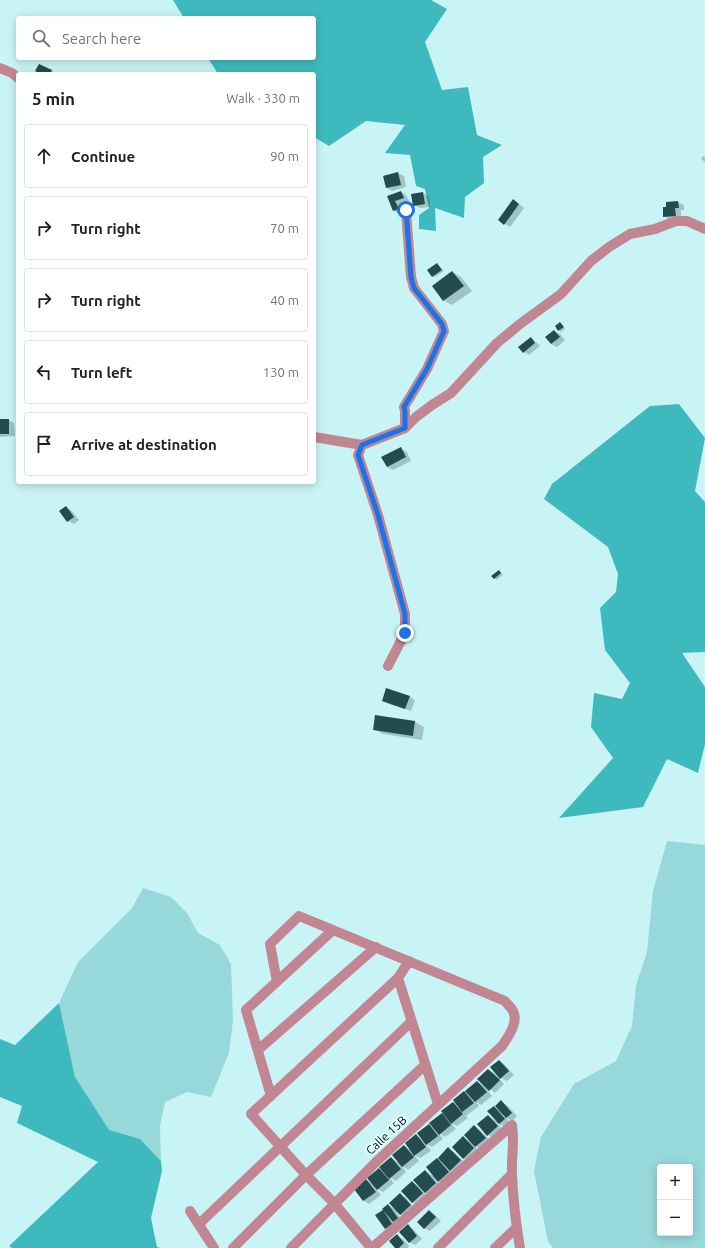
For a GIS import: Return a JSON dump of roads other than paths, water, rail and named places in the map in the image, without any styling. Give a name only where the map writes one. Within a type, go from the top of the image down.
[{"type":"street","points":[[0,68],[16,77]]},
{"type":"street","points":[[405,428],[404,407],[427,369],[444,331],[442,324],[414,288],[411,277],[406,210]]},
{"type":"street","points":[[316,437],[362,445],[405,428],[432,405],[451,393],[497,343],[520,324],[562,294],[591,261],[609,247],[630,234],[655,229],[676,221],[686,221],[705,229]]},
{"type":"street","points":[[362,445],[358,455],[378,515],[405,614],[405,633],[388,666]]},
{"type":"street","name":"Calle 15B","points":[[276,982],[270,944],[299,916],[505,1001],[514,1011],[512,1030],[502,1046],[377,1161],[291,1248]]},
{"type":"street","points":[[271,1096],[246,1010],[333,930]]},
{"type":"street","points":[[258,1050],[376,948]]},
{"type":"street","points":[[409,961],[398,978],[251,1114],[334,1204],[372,1248],[512,1125],[514,1140],[512,1174],[520,1248]]},
{"type":"street","points":[[398,978],[438,1104]]},
{"type":"street","points":[[199,1224],[279,1146],[411,1022]]},
{"type":"street","points":[[233,1248],[306,1175],[425,1065]]},
{"type":"street","points":[[438,1248],[512,1174]]},
{"type":"street","points":[[190,1211],[214,1248]]},
{"type":"street","points":[[495,1248],[517,1227]]}]
